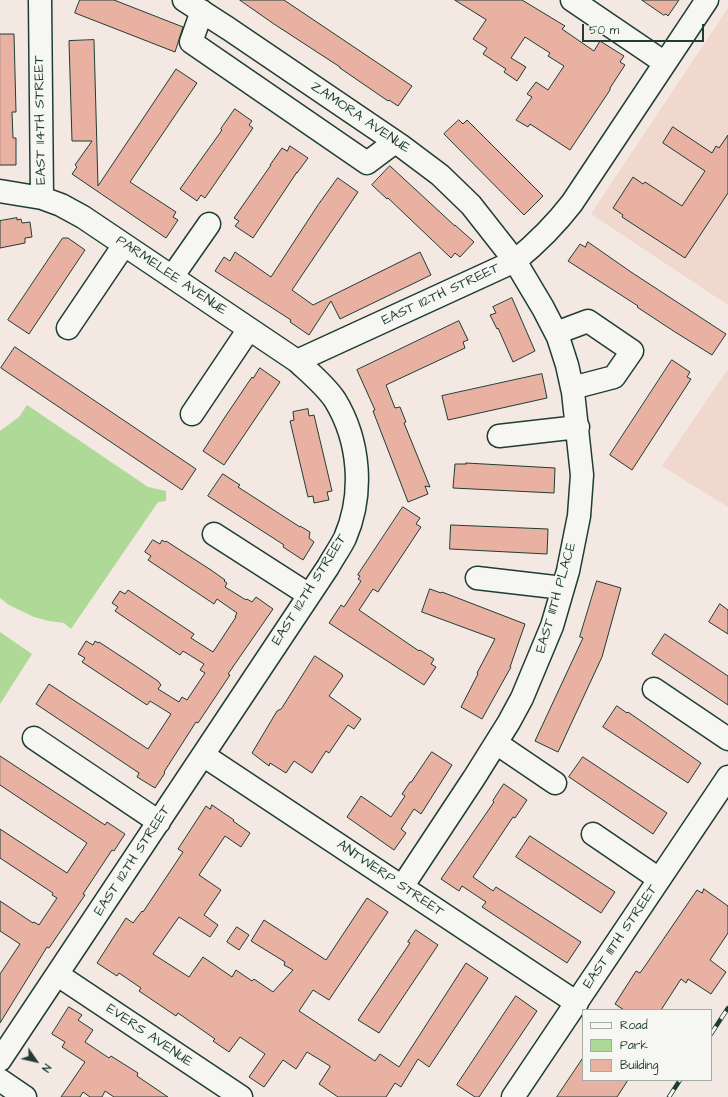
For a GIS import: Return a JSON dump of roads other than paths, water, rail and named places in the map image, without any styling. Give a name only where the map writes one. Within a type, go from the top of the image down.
[{"type":"street","name":"EAST 114TH STREET","points":[[0,191],[42,198],[40,0]]},
{"type":"street","name":"ZAMORA AVENUE","points":[[184,0],[395,142],[440,175],[471,206],[515,261]]},
{"type":"street","points":[[572,0],[664,63]]},
{"type":"street","name":"EAST 112TH STREET","points":[[4,1047],[58,975],[345,539],[356,506],[357,477],[355,451],[346,422],[335,399],[316,378],[297,361],[515,261],[536,244],[558,221],[584,184],[706,0]]},
{"type":"street","points":[[202,12],[191,42],[367,163],[395,142]]},
{"type":"street","name":"PARMELEE AVENUE","points":[[42,198],[61,205],[82,217],[297,361]]},
{"type":"street","points":[[172,277],[209,224]]},
{"type":"street","points":[[68,328],[124,245]]},
{"type":"street","name":"EAST 111TH PLACE","points":[[402,887],[496,743],[522,698],[552,626],[568,571],[579,516],[582,475],[578,427],[567,365],[556,334],[543,308],[515,261]]},
{"type":"street","points":[[556,334],[588,322],[632,350],[614,377],[572,388]]},
{"type":"street","points":[[192,414],[249,329]]},
{"type":"street","points":[[499,436],[578,427]]},
{"type":"street","points":[[214,534],[309,595]]},
{"type":"street","points":[[477,578],[563,588]]},
{"type":"street","points":[[654,689],[728,739]]},
{"type":"street","points":[[34,738],[158,822]]},
{"type":"street","points":[[496,743],[555,783]]},
{"type":"street","name":"ANTWERP STREET","points":[[203,755],[577,1003]]},
{"type":"street","name":"EAST 111TH STREET","points":[[515,1096],[728,777]]},
{"type":"street","points":[[593,834],[659,879]]},
{"type":"street","name":"EVERS AVENUE","points":[[58,975],[241,1097]]},
{"type":"street","points":[[0,1080],[25,1097]]},
{"type":"railway","points":[[712,1032],[728,1008]]},
{"type":"railway","points":[[669,1097],[679,1081]]}]
